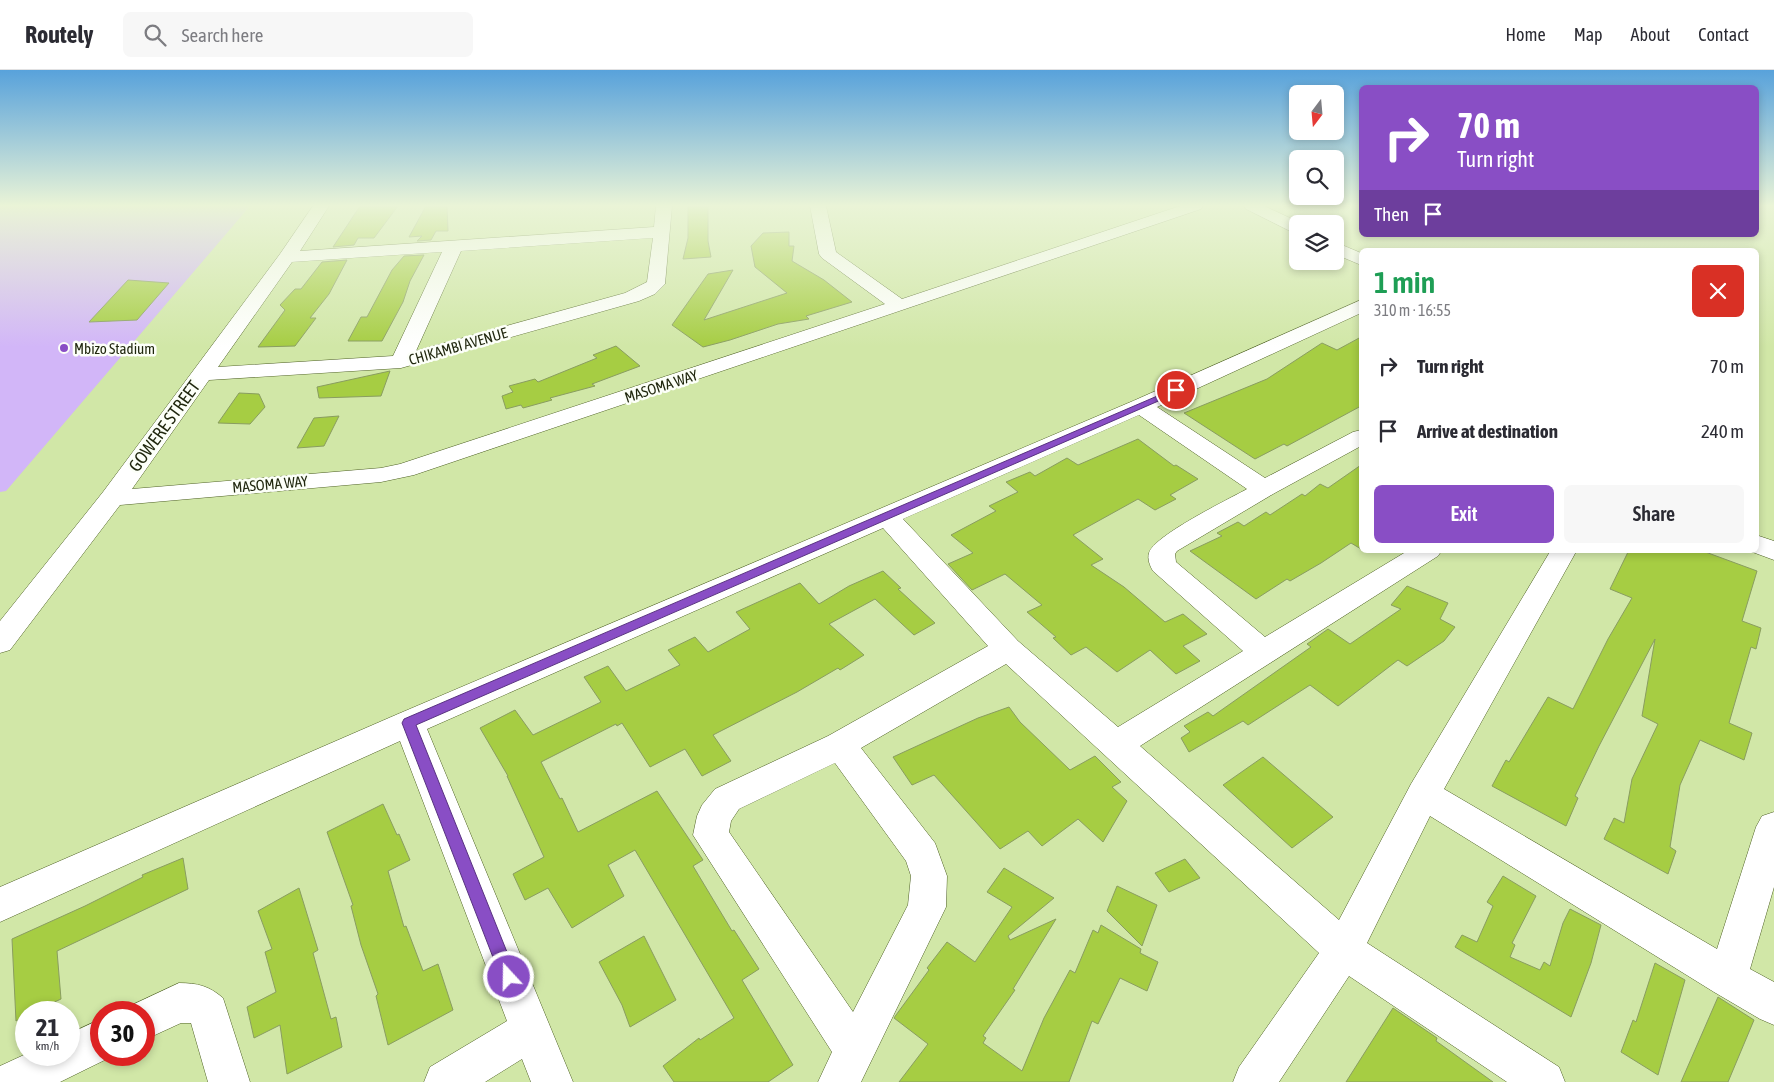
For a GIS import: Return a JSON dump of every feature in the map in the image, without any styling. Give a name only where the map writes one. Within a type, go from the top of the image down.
[{"type":"street","name":"GOWERE STREET","points":[[0,642],[112,498],[290,253]]},
{"type":"street","points":[[287,257],[344,253]]},
{"type":"street","points":[[401,362],[451,253]]},
{"type":"street","name":"CHIKAMBI AVENUE","points":[[201,374],[401,362],[632,297],[656,284],[660,253]]},
{"type":"street","points":[[828,253],[900,306]]},
{"type":"street","name":"MASOMA WAY","points":[[112,498],[373,475],[405,470],[1056,253]]},
{"type":"street","points":[[1347,253],[1359,259]]},
{"type":"street","points":[[0,905],[409,723],[1141,406],[1359,307]]},
{"type":"street","points":[[1141,406],[1264,489]]},
{"type":"street","points":[[1264,653],[1163,565],[1162,553],[1168,545],[1264,489],[1359,438]]},
{"type":"street","points":[[886,516],[1008,649],[1344,950],[1544,1082]]},
{"type":"street","points":[[1759,545],[1774,551]]},
{"type":"street","points":[[1116,744],[1424,553]]},
{"type":"street","points":[[1254,1082],[1344,950],[1423,794],[1562,553]]},
{"type":"street","points":[[847,1066],[711,835],[714,816],[726,799],[840,745],[1008,649]]},
{"type":"street","points":[[409,723],[530,1031],[552,1082]]},
{"type":"street","points":[[840,745],[922,854],[929,876],[928,907],[847,1066]]},
{"type":"street","points":[[1423,794],[1774,1005]]},
{"type":"street","points":[[1728,978],[1774,827]]},
{"type":"street","points":[[155,1015],[179,1003],[198,1003],[209,1012],[229,1082]]},
{"type":"street","points":[[446,1082],[530,1031]]},
{"type":"street","points":[[14,1082],[90,1045]]},
{"type":"shaded area","name":"Mbizo Stadium","points":[[0,253],[210,253],[6,491],[0,492]]},
{"type":"building","points":[[684,253],[710,253],[711,257],[683,259]]},
{"type":"building","points":[[752,253],[793,253],[792,261],[824,280],[852,302],[806,316],[809,319],[778,324],[703,347],[672,325],[708,274],[733,270],[704,320],[787,293],[755,267]]},
{"type":"building","points":[[424,255],[410,281],[403,302],[382,341],[348,341],[361,317],[367,317],[392,270],[404,256]]},
{"type":"building","points":[[347,260],[329,294],[310,318],[316,318],[295,346],[258,347],[285,310],[280,305],[295,289],[301,289],[322,262]]},
{"type":"building","points":[[128,280],[169,283],[137,320],[89,322]]},
{"type":"building","points":[[1359,338],[1359,407],[1287,446],[1284,444],[1255,459],[1184,413],[1267,379],[1322,343],[1337,350]]},
{"type":"building","points":[[616,346],[640,366],[592,384],[595,386],[550,398],[552,400],[523,408],[521,405],[506,409],[502,396],[513,392],[509,386],[535,379],[538,382],[597,358],[593,355]]},
{"type":"building","points":[[390,371],[381,396],[319,398],[317,387]]},
{"type":"building","points":[[239,393],[259,394],[265,407],[250,424],[218,423]]},
{"type":"building","points":[[339,416],[324,446],[297,448],[314,418]]},
{"type":"building","points":[[1138,439],[1174,466],[1176,465],[1198,479],[1170,495],[1176,499],[1155,510],[1138,499],[1073,535],[1103,559],[1091,565],[1124,587],[1165,622],[1183,614],[1207,634],[1183,646],[1200,661],[1176,674],[1150,650],[1117,672],[1086,647],[1071,655],[1053,638],[1056,637],[1027,612],[1042,605],[1005,574],[972,590],[948,564],[973,553],[951,535],[996,511],[989,506],[1018,492],[1006,482],[1030,472],[1035,476],[1067,458],[1078,465]]},
{"type":"building","points":[[1359,466],[1359,548],[1351,543],[1321,563],[1290,581],[1287,579],[1256,599],[1190,551],[1222,536],[1217,533],[1238,522],[1244,526],[1266,512],[1270,515],[1302,494],[1305,496],[1320,484],[1328,488]]},
{"type":"building","points":[[1628,553],[1708,553],[1757,571],[1742,621],[1761,628],[1756,649],[1751,647],[1729,723],[1752,733],[1744,760],[1700,740],[1680,785],[1670,847],[1676,851],[1668,874],[1604,839],[1614,818],[1624,823],[1632,779],[1658,724],[1642,716],[1655,639],[1575,796],[1578,798],[1566,826],[1492,786],[1506,760],[1509,762],[1548,697],[1573,709],[1608,639],[1632,598],[1610,589]]},
{"type":"building","points":[[883,571],[901,588],[898,589],[935,623],[914,635],[875,599],[829,624],[864,655],[840,670],[838,668],[797,692],[713,735],[731,761],[702,776],[685,749],[650,767],[622,723],[617,726],[616,724],[541,762],[560,799],[562,798],[578,832],[657,791],[703,860],[693,866],[732,931],[734,930],[759,969],[742,980],[793,1065],[768,1082],[674,1082],[663,1066],[699,1038],[700,1040],[734,1018],[635,850],[608,865],[624,896],[572,928],[548,888],[525,900],[513,874],[544,857],[508,776],[480,728],[515,710],[533,735],[601,702],[584,677],[608,666],[626,691],[680,665],[668,650],[695,637],[708,652],[750,629],[736,612],[800,583],[819,604],[849,586]]},
{"type":"building","points":[[1407,586],[1448,603],[1440,619],[1455,627],[1444,641],[1407,666],[1398,660],[1338,706],[1310,685],[1248,725],[1243,721],[1189,752],[1181,738],[1190,732],[1184,726],[1208,712],[1213,716],[1311,647],[1307,644],[1328,629],[1350,644],[1401,609],[1391,605]]},
{"type":"building","points":[[1009,707],[1020,722],[1070,770],[1095,756],[1121,782],[1112,787],[1127,801],[1103,842],[1078,819],[1042,846],[1028,831],[1000,849],[934,775],[912,785],[893,757],[978,718]]},
{"type":"building","points":[[1263,757],[1333,817],[1292,848],[1223,785]]},
{"type":"building","points":[[383,804],[410,860],[388,871],[404,927],[406,926],[423,971],[438,964],[453,1010],[388,1045],[376,996],[378,994],[361,945],[351,906],[353,905],[327,832]]},
{"type":"building","points":[[183,858],[188,889],[57,951],[61,999],[57,1001],[15,1001],[12,939],[85,906],[143,877],[142,875]]},
{"type":"building","points":[[1185,859],[1200,878],[1169,892],[1155,873]]},
{"type":"building","points":[[1004,868],[1054,898],[1008,936],[1010,940],[1056,919],[1013,989],[1015,990],[983,1036],[986,1038],[983,1043],[1022,1071],[1044,1018],[1070,970],[1075,973],[1093,930],[1098,933],[1101,925],[1141,949],[1140,953],[1158,962],[1147,991],[1120,978],[1098,1024],[1092,1021],[1069,1082],[899,1082],[928,1044],[894,1018],[929,970],[927,968],[947,942],[975,962],[1012,907],[987,892]]},
{"type":"building","points":[[1503,876],[1536,896],[1512,943],[1515,945],[1510,957],[1540,970],[1544,962],[1550,966],[1563,923],[1570,909],[1601,925],[1591,963],[1571,1017],[1455,947],[1462,935],[1477,942],[1493,906],[1487,902]]},
{"type":"building","points":[[1117,886],[1157,905],[1142,946],[1107,911]]},
{"type":"building","points":[[299,888],[318,950],[313,953],[331,1019],[336,1017],[342,1047],[287,1074],[280,1025],[254,1038],[247,1007],[276,992],[265,952],[272,949],[258,911]]},
{"type":"building","points":[[644,936],[676,1000],[630,1027],[622,1005],[599,962]]},
{"type":"building","points":[[1655,963],[1685,980],[1658,1075],[1621,1052],[1633,1020],[1636,1022]]},
{"type":"building","points":[[1718,997],[1754,1020],[1728,1082],[1681,1082]]},
{"type":"building","points":[[1393,1008],[1437,1038],[1436,1041],[1493,1082],[1346,1082]]},
{"type":"place","name":"Mbizo Stadium","points":[[64,348]]},
{"type":"route","points":[[509,977],[409,723],[1176,390]]}]
